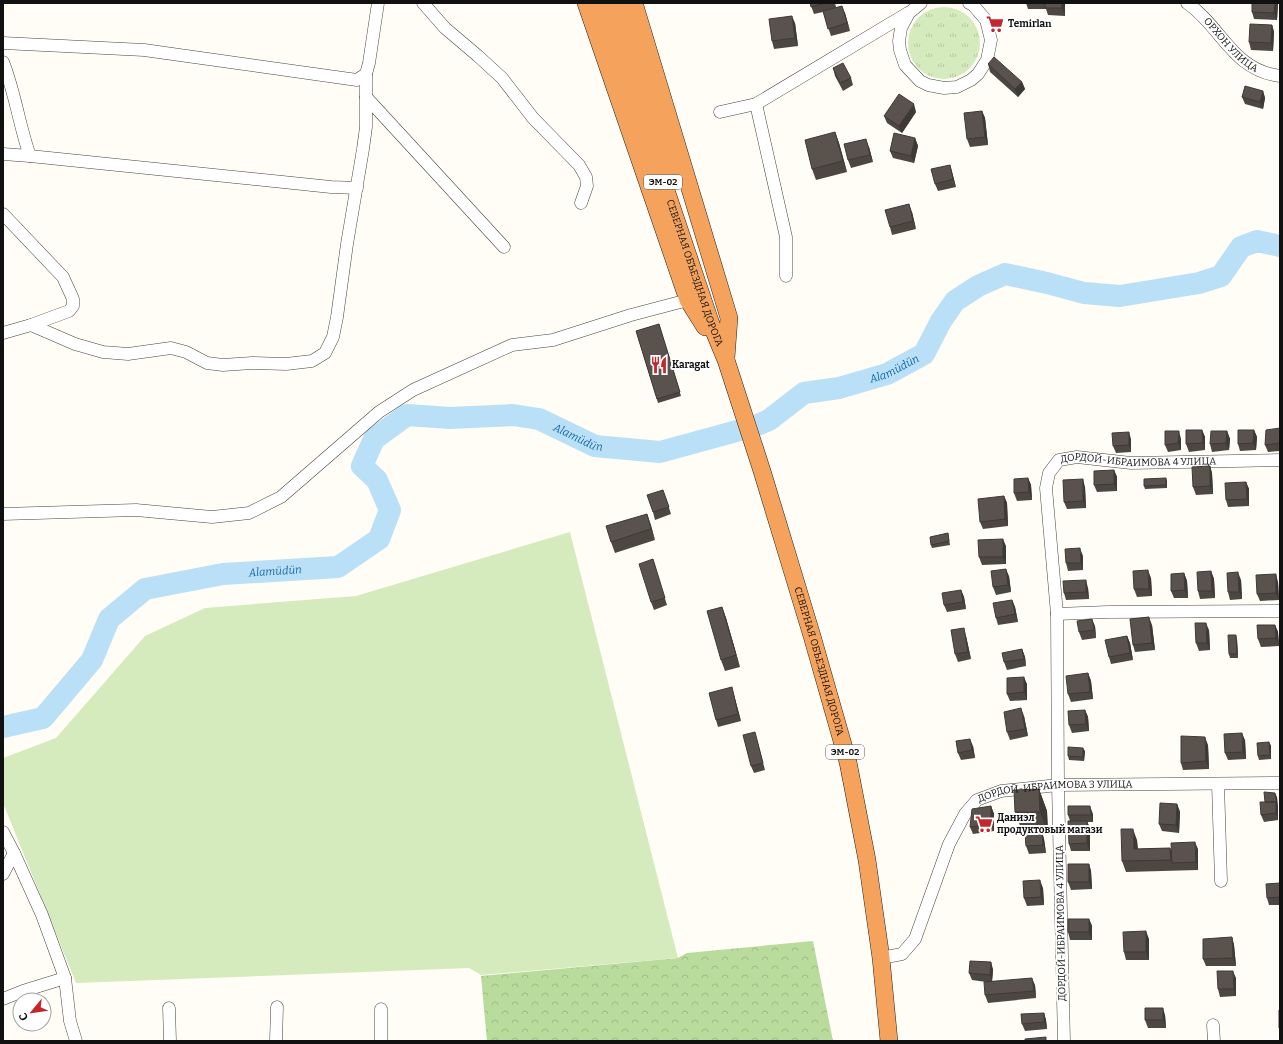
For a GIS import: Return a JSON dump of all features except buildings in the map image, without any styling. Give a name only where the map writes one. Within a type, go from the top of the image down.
[{"type":"highway","points":[[586,3],[688,300],[728,367]]},
{"type":"highway","name":"СЕВЕРНАЯ ОБЪЕЗДНАЯ ДОРОГА","points":[[603,3],[710,324],[728,367],[762,471],[848,762],[867,860],[881,958],[888,1041]]},
{"type":"highway","name":"СЕВЕРНАЯ ОБЪЕЗДНАЯ ДОРОГА","points":[[617,3],[721,321],[728,367]]},
{"type":"highway","points":[[634,3],[729,318],[728,367]]},
{"type":"street","points":[[31,325],[75,344],[103,352],[128,354],[171,348],[186,352],[207,363],[223,365],[252,363],[286,364],[312,361],[325,353],[333,337],[337,317],[347,244],[357,188],[366,127],[366,74],[378,3]]},
{"type":"street","points":[[423,3],[445,28],[502,78],[533,118],[579,165],[586,177],[587,186],[581,203]]},
{"type":"street","points":[[720,112],[756,104],[909,13],[920,3]]},
{"type":"street","points":[[909,13],[901,28],[899,41],[900,50],[905,65],[920,81],[928,85],[944,88],[957,87],[971,80],[978,74],[987,60],[991,40],[986,20],[972,4],[969,3]]},
{"type":"street","name":"ОРХОН УЛИЦА","points":[[1187,3],[1202,15],[1233,52],[1247,64],[1261,72],[1280,76]]},
{"type":"street","points":[[3,44],[144,50],[357,80],[366,74]]},
{"type":"street","points":[[3,62],[8,74],[30,156]]},
{"type":"street","points":[[366,97],[504,247]]},
{"type":"street","points":[[756,104],[786,237],[786,276]]},
{"type":"street","points":[[3,154],[357,188]]},
{"type":"street","points":[[3,214],[62,277],[73,299],[73,306],[69,311],[31,325],[3,333]]},
{"type":"street","points":[[3,514],[136,510],[212,517],[249,513],[281,497],[379,412],[413,390],[512,344],[553,340],[631,315],[688,300]]},
{"type":"street","name":"ДОРДОЙ-ИБРАИМОВА 4 УЛИЦА","points":[[1064,1041],[1058,785],[1057,614],[1046,488],[1049,473],[1059,460],[1077,457],[1131,463],[1280,460]]},
{"type":"street","points":[[1057,614],[1108,612],[1280,612]]},
{"type":"street","name":"ДОРДОЙ-ИБРАИМОВА 3 УЛИЦА","points":[[881,958],[902,954],[915,939],[949,844],[965,814],[977,800],[1001,791],[1058,785],[1280,783]]},
{"type":"street","points":[[1218,784],[1221,881]]},
{"type":"street","points":[[3,832],[42,915],[65,978],[70,1022],[76,1041]]},
{"type":"street","points":[[3,874],[14,853]]},
{"type":"street","points":[[3,999],[65,978]]},
{"type":"street","points":[[276,1041],[277,1007]]},
{"type":"street","points":[[169,1008],[170,1041]]},
{"type":"street","points":[[380,1041],[381,1009]]},
{"type":"street","points":[[1213,1025],[1214,1041]]},
{"type":"green space","points":[[944,7],[964,13],[974,23],[980,43],[974,63],[964,73],[944,79],[924,73],[914,63],[908,43],[914,23],[924,13]]},
{"type":"green space","points":[[570,532],[678,958],[481,975],[469,968],[76,983],[3,803],[3,758],[56,738],[145,636],[205,608],[356,596]]},
{"type":"green space","points":[[813,941],[833,1041],[487,1041],[481,976],[678,958],[687,953]]},
{"type":"waterway","name":"Alamüdün","points":[[3,727],[43,718],[92,660],[109,619],[145,589],[223,574],[338,567],[379,539],[390,510],[377,480],[362,466],[374,439],[407,415],[450,418],[513,415],[539,419],[595,446],[660,452],[755,426],[769,420],[804,393],[839,388],[887,374],[924,354],[941,321],[955,301],[978,286],[1005,274],[1084,293],[1120,296],[1199,283],[1221,276],[1241,247],[1257,241],[1280,246]]},
{"type":"place","name":"Temirlan","points":[[995,24]]},
{"type":"place","name":"Karagat","points":[[659,365]]},
{"type":"place","name":"Даниэл продуктовый магази","points":[[984,824]]}]
